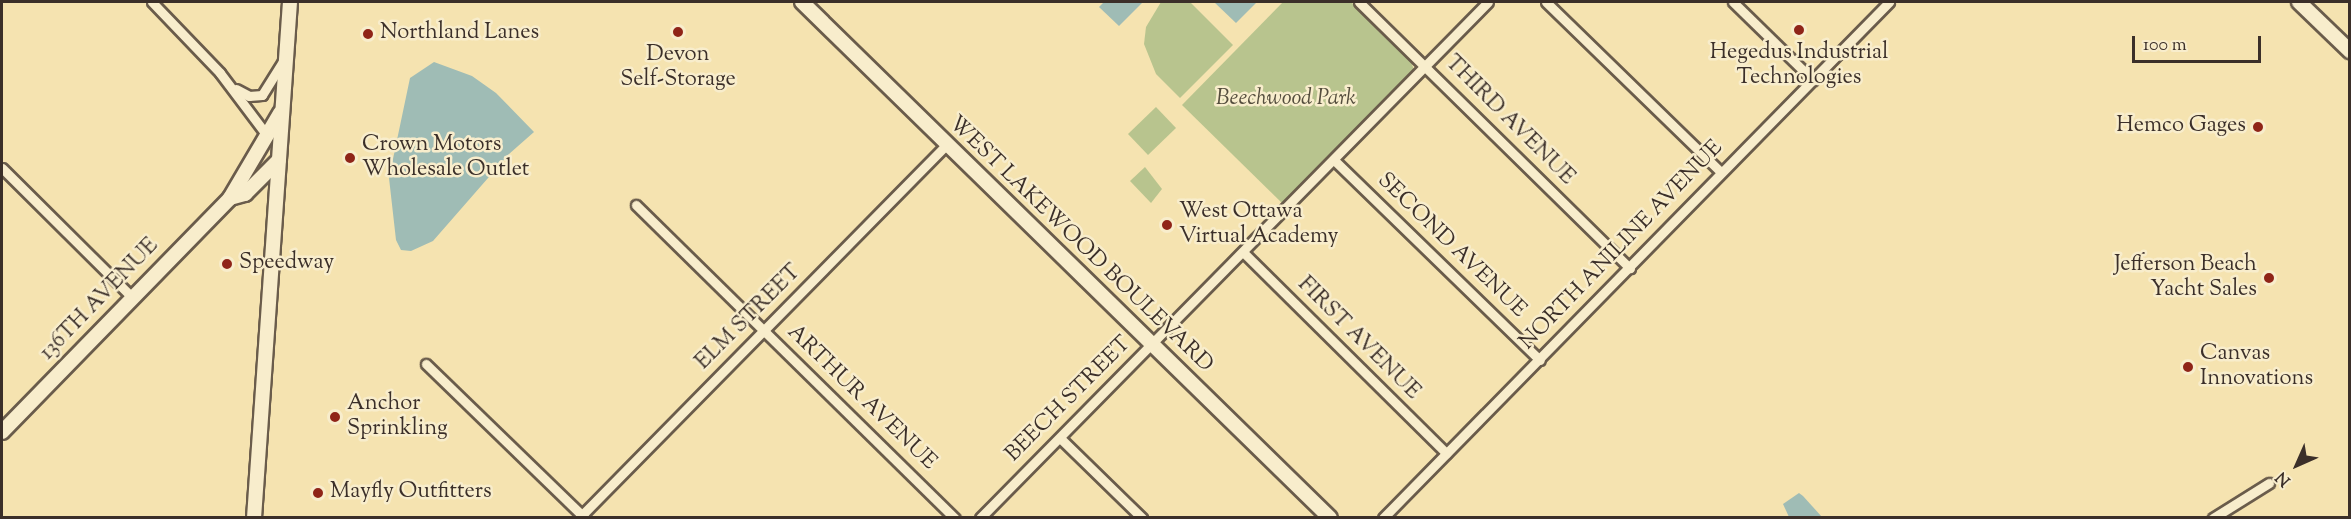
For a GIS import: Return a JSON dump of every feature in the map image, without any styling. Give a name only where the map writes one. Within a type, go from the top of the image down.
[{"type":"street","points":[[152,2],[232,86],[266,134]]},
{"type":"street","points":[[254,518],[290,2]]},
{"type":"street","name":"WEST LAKEWOOD BOULEVARD","points":[[802,2],[1330,518]]},
{"type":"street","name":"THIRD AVENUE","points":[[1359,2],[1630,268]]},
{"type":"street","name":"BEECH STREET","points":[[980,518],[1488,2]]},
{"type":"street","points":[[1546,2],[1721,172]]},
{"type":"street","points":[[1733,2],[1813,80]]},
{"type":"street","name":"NORTH ANILINE AVENUE","points":[[1383,518],[1889,2]]},
{"type":"street","points":[[2300,2],[2349,51]]},
{"type":"street","points":[[232,86],[249,96],[262,95],[285,59]]},
{"type":"street","name":"136TH AVENUE","points":[[2,432],[230,198],[266,134],[282,111]]},
{"type":"street","name":"ELM STREET","points":[[582,516],[947,144]]},
{"type":"street","name":"136TH AVENUE","points":[[230,198],[245,194],[279,160]]},
{"type":"street","name":"SECOND AVENUE","points":[[1334,160],[1540,360]]},
{"type":"street","points":[[2,168],[132,297]]},
{"type":"street","name":"ARTHUR AVENUE","points":[[636,205],[955,518]]},
{"type":"street","name":"FIRST AVENUE","points":[[1243,252],[1446,453]]},
{"type":"street","points":[[426,364],[582,516]]},
{"type":"street","points":[[1060,438],[1142,518]]},
{"type":"street","points":[[2213,518],[2269,483]]},
{"type":"green space","points":[[1161,2],[1190,2],[1233,45],[1180,98],[1156,74],[1144,44],[1146,27]]},
{"type":"green space","name":"Beechwood Park","points":[[1283,2],[1351,2],[1410,59],[1414,70],[1284,205],[1182,105]]},
{"type":"green space","points":[[1156,107],[1176,128],[1148,155],[1128,134]]},
{"type":"green space","points":[[1145,167],[1162,189],[1151,203],[1130,181]]},
{"type":"water","points":[[1104,2],[1143,2],[1119,26],[1099,7]]},
{"type":"water","points":[[1214,2],[1257,2],[1236,23]]},
{"type":"water","points":[[434,62],[472,76],[496,93],[534,132],[509,154],[433,241],[411,251],[401,250],[396,240],[389,178],[410,78]]},
{"type":"water","points":[[1799,493],[1822,517],[1789,517],[1783,504]]},
{"type":"place","name":"Hegedus Industrial Technologies","points":[[1799,30]]},
{"type":"place","name":"Devon Self-Storage","points":[[678,32]]},
{"type":"place","name":"Northland Lanes","points":[[368,34]]},
{"type":"place","name":"Hemco Gages","points":[[2258,127]]},
{"type":"place","name":"Crown Motors Wholesale Outlet","points":[[350,158]]},
{"type":"place","name":"West Ottawa Virtual Academy","points":[[1167,225]]},
{"type":"place","name":"Speedway","points":[[227,264]]},
{"type":"place","name":"Jefferson Beach Yacht Sales","points":[[2269,278]]},
{"type":"place","name":"Canvas Innovations","points":[[2188,367]]},
{"type":"place","name":"Anchor Sprinkling","points":[[335,417]]},
{"type":"place","name":"Mayfly Outfitters","points":[[318,493]]}]
